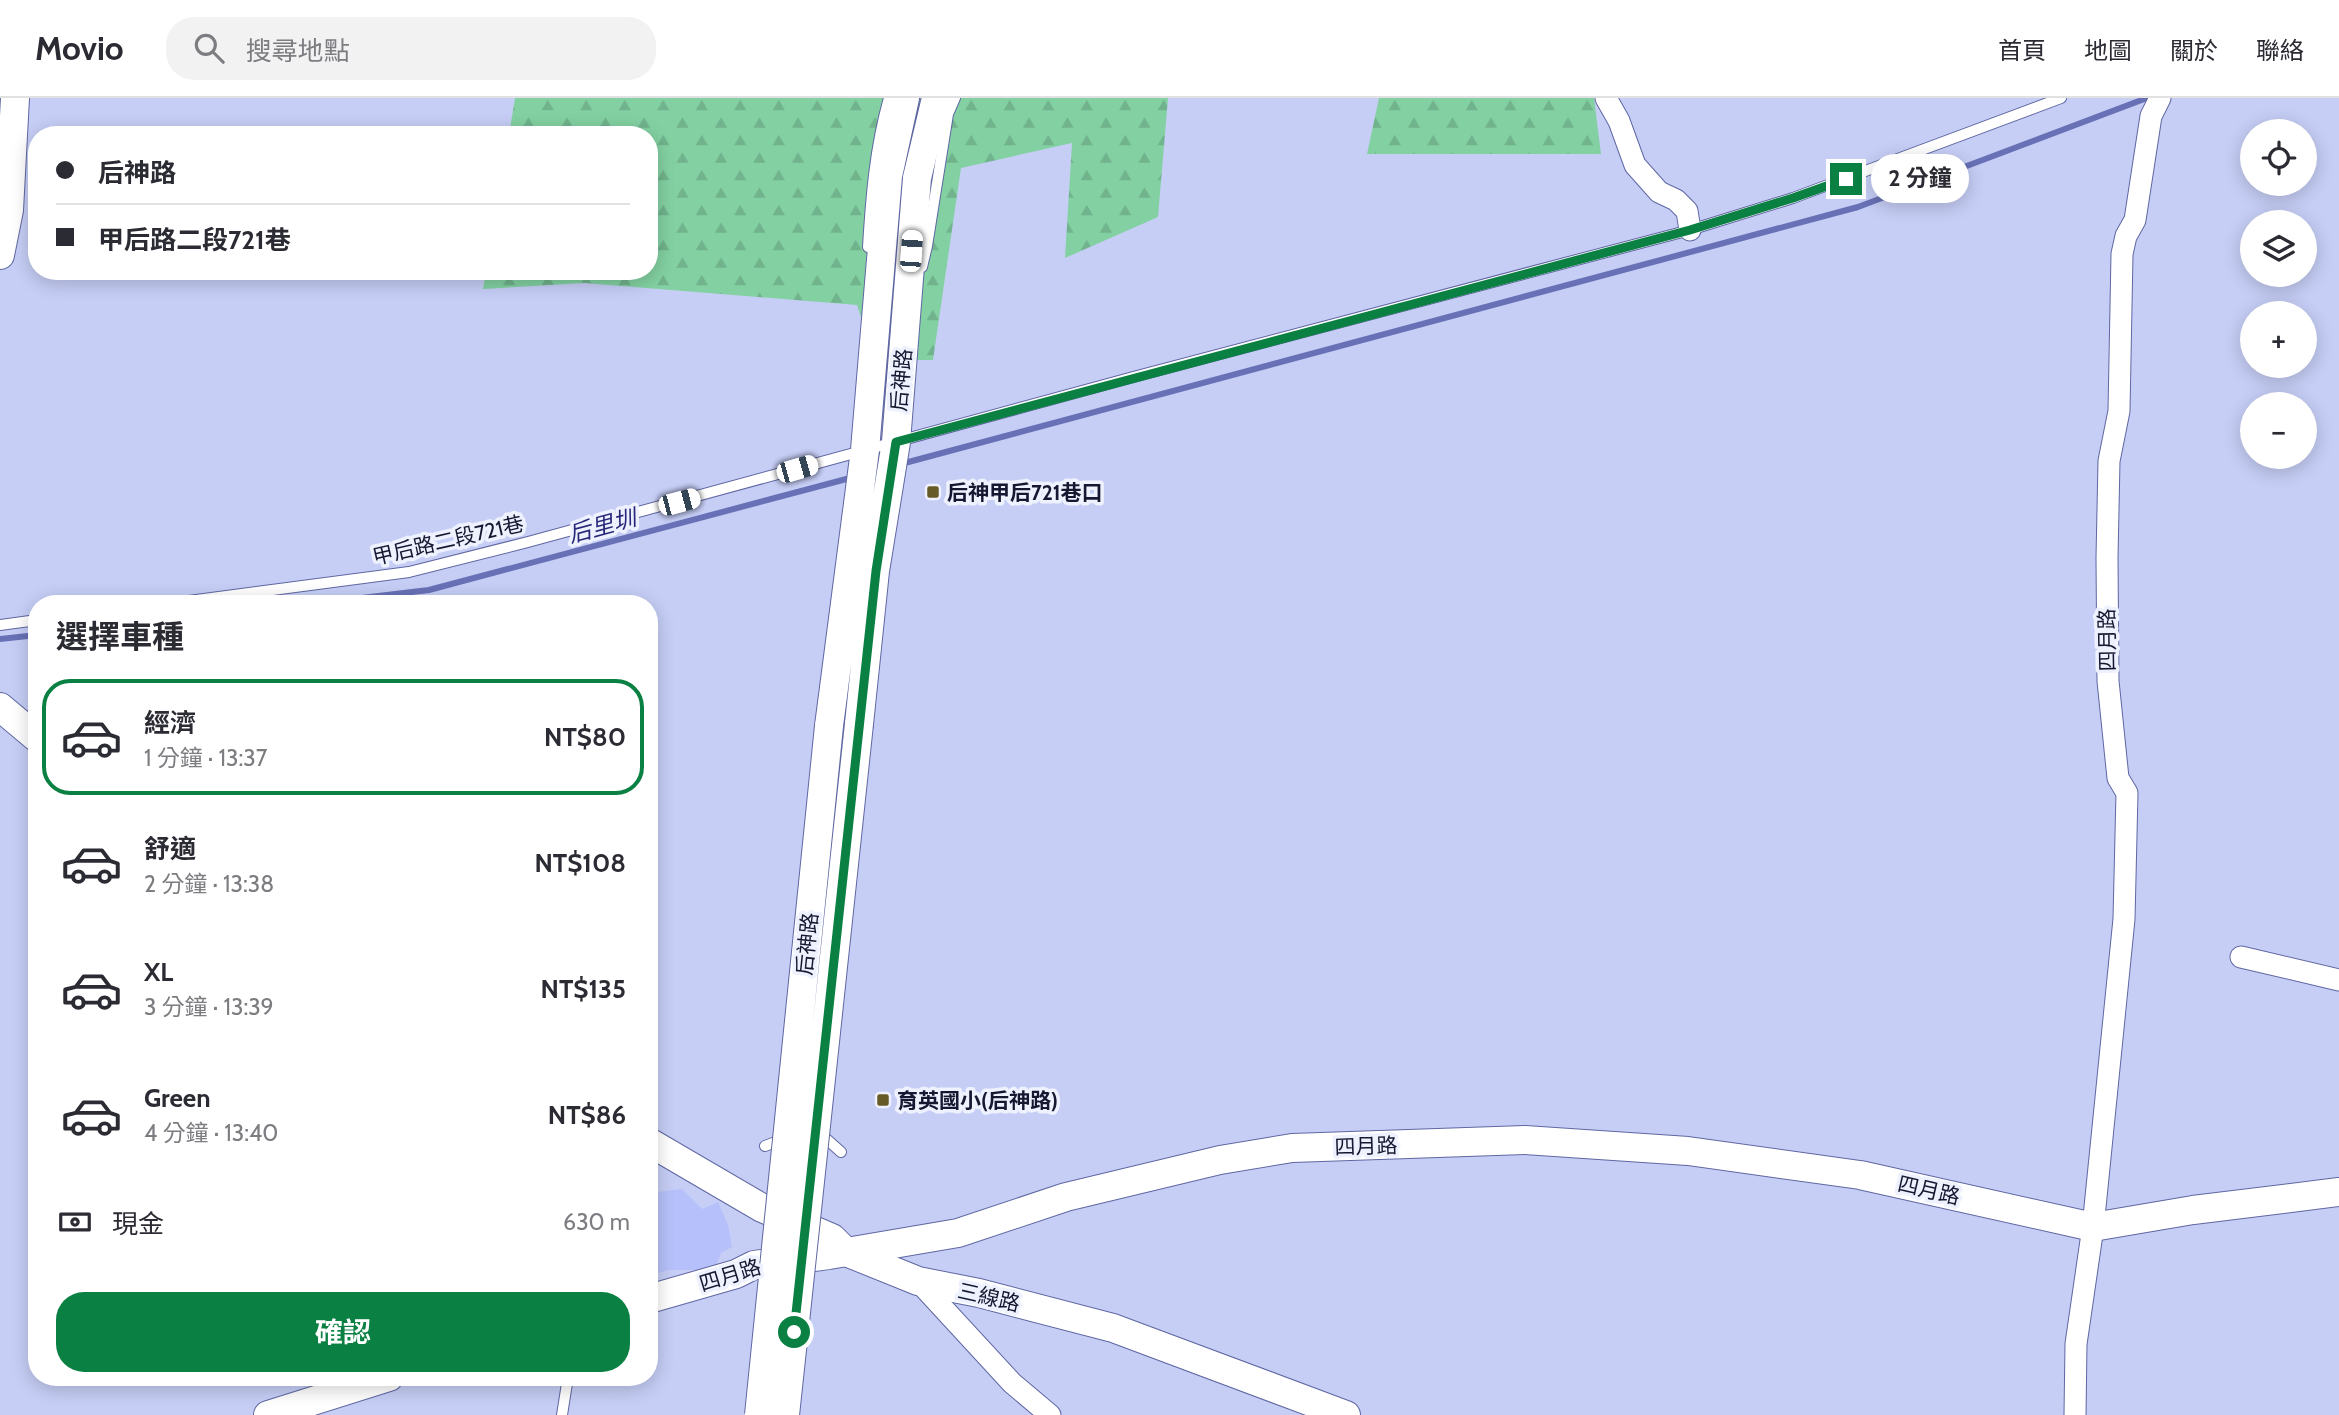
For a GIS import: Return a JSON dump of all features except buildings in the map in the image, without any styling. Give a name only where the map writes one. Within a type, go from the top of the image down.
[{"type":"street","points":[[0,255],[9,210],[15,98]]},
{"type":"street","name":"后神路","points":[[758,1415],[830,726],[865,450],[888,176],[905,98]]},
{"type":"street","name":"后神路","points":[[785,1415],[876,571],[896,442],[917,178],[936,98]]},
{"type":"street","points":[[1606,98],[1619,121],[1635,165],[1659,192],[1676,200],[1687,211],[1690,230]]},
{"type":"street","name":"四月路","points":[[2075,1415],[2077,1343],[2093,1227],[2124,919],[2127,793],[2118,778],[2108,681],[2107,558],[2109,461],[2119,411],[2122,254],[2126,236],[2136,220],[2151,116],[2160,98]]},
{"type":"street","points":[[0,707],[28,730]]},
{"type":"street","points":[[2241,957],[2339,980]]},
{"type":"street","name":"四月路","points":[[658,1296],[736,1274],[754,1265],[957,1233],[1066,1197],[1220,1160],[1292,1148],[1525,1140],[1688,1151],[1860,1175],[2093,1227],[2193,1210],[2339,1192]]},
{"type":"street","name":"三線路","points":[[658,1147],[762,1208],[832,1238],[846,1252],[918,1281],[979,1293],[1113,1328],[1346,1415]]},
{"type":"street","points":[[918,1281],[1012,1383],[1050,1415]]},
{"type":"street","points":[[268,1415],[324,1402],[366,1386]]},
{"type":"lane","points":[[868,255],[880,130],[889,98]]},
{"type":"lane","points":[[906,324],[927,246],[948,114],[955,98]]},
{"type":"lane","name":"甲后路二段721巷","points":[[234,595],[409,572],[1690,230],[1803,195],[2061,98]]},
{"type":"lane","points":[[866,280],[874,327]]},
{"type":"lane","points":[[0,625],[28,622]]},
{"type":"lane","points":[[765,1146],[800,1133],[823,1136],[841,1152]]},
{"type":"lane","points":[[562,1415],[567,1386]]},
{"type":"shaded area","points":[[682,1189],[702,1209],[718,1202],[728,1225],[732,1247],[721,1253],[716,1267],[658,1273],[658,1192]]},
{"type":"green space","points":[[515,98],[1168,98],[1158,217],[1065,258],[1072,143],[961,168],[933,360],[875,360],[857,305],[584,283],[483,289],[484,280],[658,280],[658,126],[510,126]]},
{"type":"green space","points":[[1379,98],[1594,98],[1601,154],[1367,154]]},
{"type":"waterway","name":"后里圳","points":[[901,464],[1858,207],[2147,98]]},
{"type":"waterway","name":"后里圳","points":[[387,595],[429,590],[854,477]]},
{"type":"waterway","name":"后里圳","points":[[0,639],[28,636]]},
{"type":"place","name":"后神甲后721巷口","points":[[933,492]]},
{"type":"place","name":"育英國小(后神路)","points":[[883,1100]]},
{"type":"route","points":[[794,1332],[876,571],[896,442],[1690,230],[1846,179]]}]
